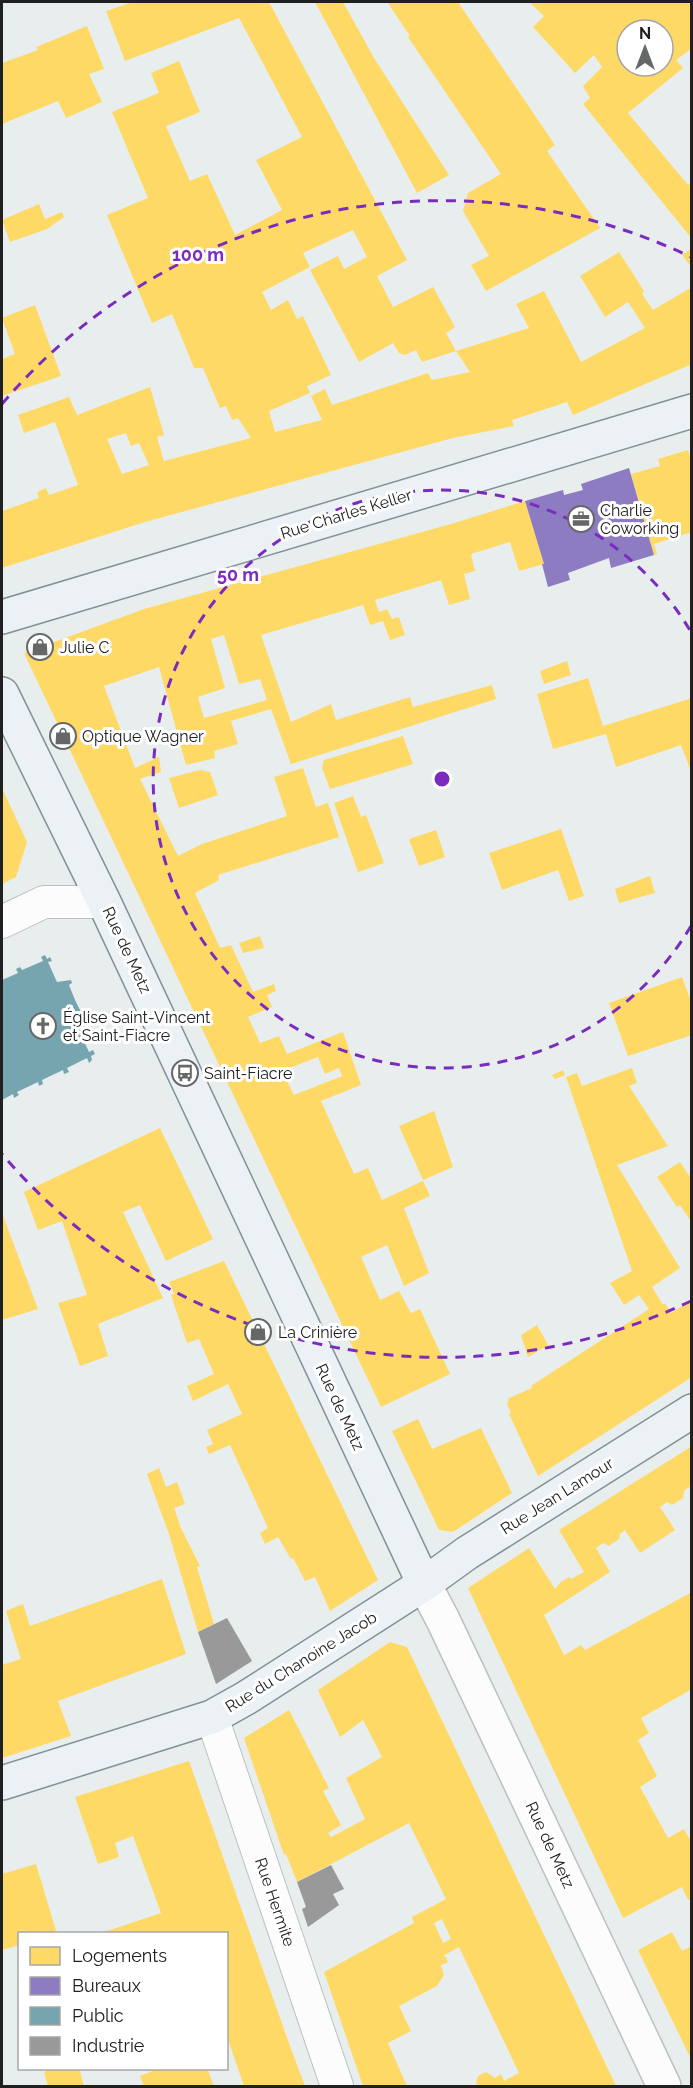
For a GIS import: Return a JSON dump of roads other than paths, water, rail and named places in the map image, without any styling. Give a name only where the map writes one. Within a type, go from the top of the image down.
[{"type":"main road","name":"Rue Charles Keller","points":[[2,617],[692,411]]},
{"type":"main road","name":"Rue de Metz","points":[[2,694],[104,902],[424,1584]]},
{"type":"main road","name":"Rue Jean Lamour","points":[[424,1584],[467,1553],[692,1411]]},
{"type":"main road","name":"Rue du Chanoine Jacob","points":[[2,1783],[212,1717],[246,1698],[424,1584]]},
{"type":"street","points":[[2,922],[44,902],[104,902]]},
{"type":"street","name":"Rue de Metz","points":[[424,1584],[664,2086]]},
{"type":"street","name":"Rue Hermite","points":[[212,1717],[338,2086]]},
{"type":"place","name":"Charlie Coworking","points":[[581,519]]},
{"type":"place","name":"Julie C","points":[[40,647]]},
{"type":"place","name":"Optique Wagner","points":[[63,736]]},
{"type":"place","name":"Église Saint-Vincent et Saint-Fiacre","points":[[43,1026]]},
{"type":"place","name":"Saint-Fiacre","points":[[185,1073]]},
{"type":"place","name":"La Crinière","points":[[258,1332]]}]
